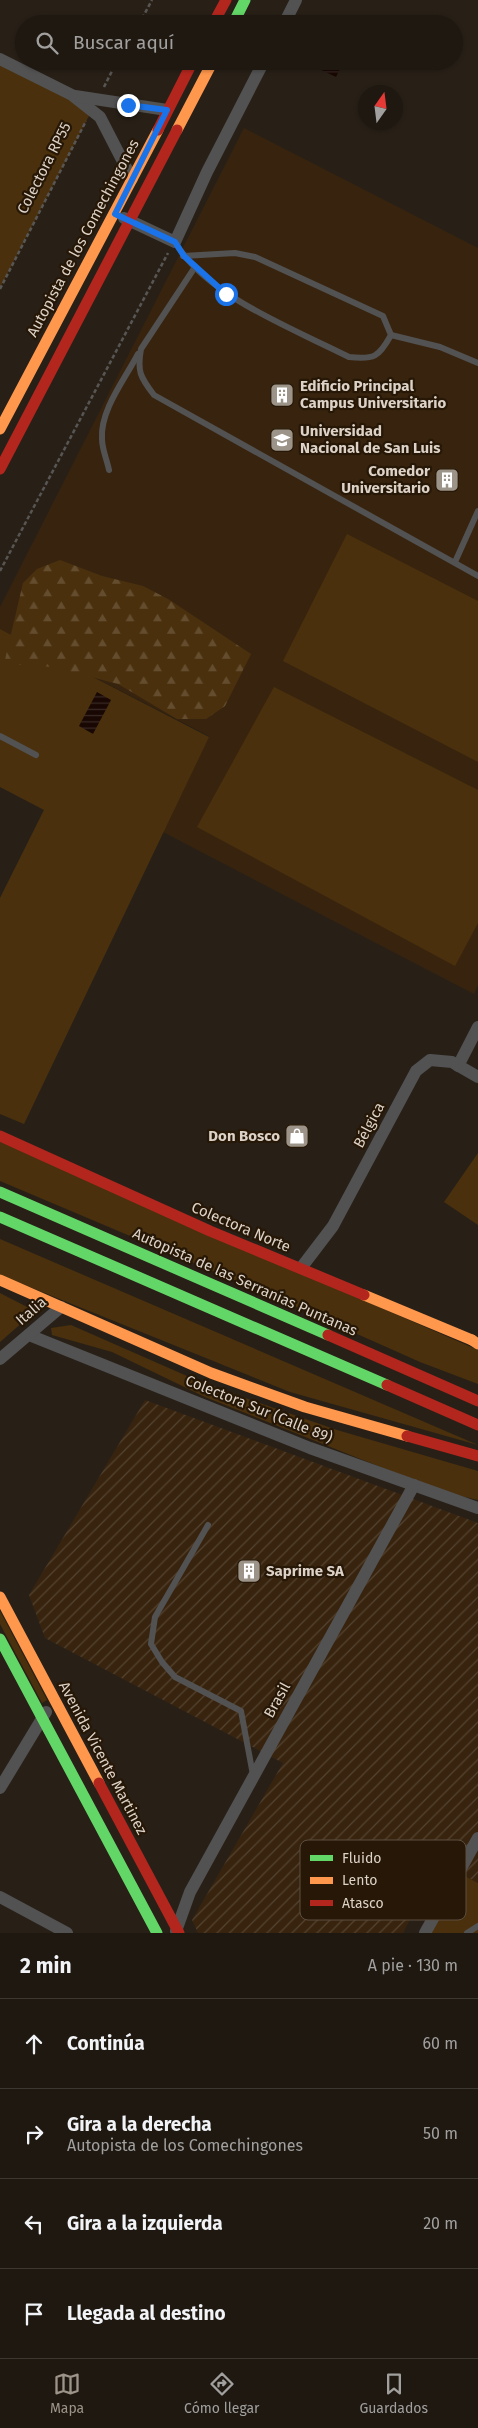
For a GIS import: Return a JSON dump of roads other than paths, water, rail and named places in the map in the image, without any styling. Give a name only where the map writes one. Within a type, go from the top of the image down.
[{"type":"main road","points":[[218,15],[226,0]]},
{"type":"main road","points":[[238,15],[245,0]]},
{"type":"main road","name":"Autopista de los Comechingones","points":[[0,429],[115,214],[188,70]]},
{"type":"main road","points":[[0,469],[131,222],[208,70]]},
{"type":"main road","name":"Colectora Norte","points":[[0,1136],[210,1231],[476,1338]]},
{"type":"main road","name":"Autopista de las Serranías Puntanas","points":[[0,1192],[478,1401]]},
{"type":"main road","points":[[0,1217],[478,1425]]},
{"type":"main road","points":[[0,1280],[211,1373],[304,1407],[478,1456]]},
{"type":"main road","name":"Avenida Vicente Martinez","points":[[0,1597],[177,1932]]},
{"type":"main road","points":[[0,1639],[157,1933]]},
{"type":"street","points":[[288,15],[296,0]]},
{"type":"street","points":[[0,59],[15,66]]},
{"type":"street","points":[[22,70],[72,95],[100,117],[132,179]]},
{"type":"street","points":[[115,214],[175,242],[207,172],[259,70]]},
{"type":"street","points":[[72,95],[167,110]]},
{"type":"street","points":[[478,1027],[458,1066],[478,1077]]},
{"type":"street","name":"Bélgica","points":[[300,1268],[333,1226],[416,1071],[430,1060],[452,1062],[458,1066]]},
{"type":"street","name":"Italia","points":[[0,1359],[60,1307]]},
{"type":"street","name":"Colectora Sur (Calle 89)","points":[[29,1335],[310,1448],[478,1508]]},
{"type":"street","name":"Brasil","points":[[177,1932],[190,1892],[414,1485]]},
{"type":"street","points":[[0,1788],[41,1717],[57,1702]]},
{"type":"street","points":[[466,1860],[478,1838]]},
{"type":"street","points":[[0,1897],[67,1933]]},
{"type":"street","points":[[425,1933],[432,1920]]},
{"type":"lane","points":[[175,242],[184,256],[226,294],[349,357],[366,359],[381,353],[391,336]]},
{"type":"lane","points":[[184,256],[235,252],[255,257],[383,316],[391,336]]},
{"type":"lane","points":[[109,470],[102,440],[103,424],[108,410],[142,349],[194,266]]},
{"type":"lane","points":[[391,336],[440,347],[478,363]]},
{"type":"lane","points":[[142,349],[139,363],[141,378],[154,395],[478,576]]},
{"type":"lane","points":[[454,562],[478,512]]},
{"type":"lane","points":[[0,736],[36,755]]},
{"type":"lane","points":[[208,1525],[155,1616],[151,1644],[162,1662],[175,1677],[241,1711],[253,1776]]},
{"type":"lane","points":[[467,1933],[478,1926]]},
{"type":"place","name":"Edificio Principal Campus Universitario","points":[[282,395]]},
{"type":"place","name":"Universidad Nacional de San Luis","points":[[282,440]]},
{"type":"place","name":"Comedor Universitario","points":[[447,480]]},
{"type":"place","name":"Don Bosco","points":[[297,1136]]},
{"type":"place","name":"Saprime SA","points":[[249,1571]]}]
